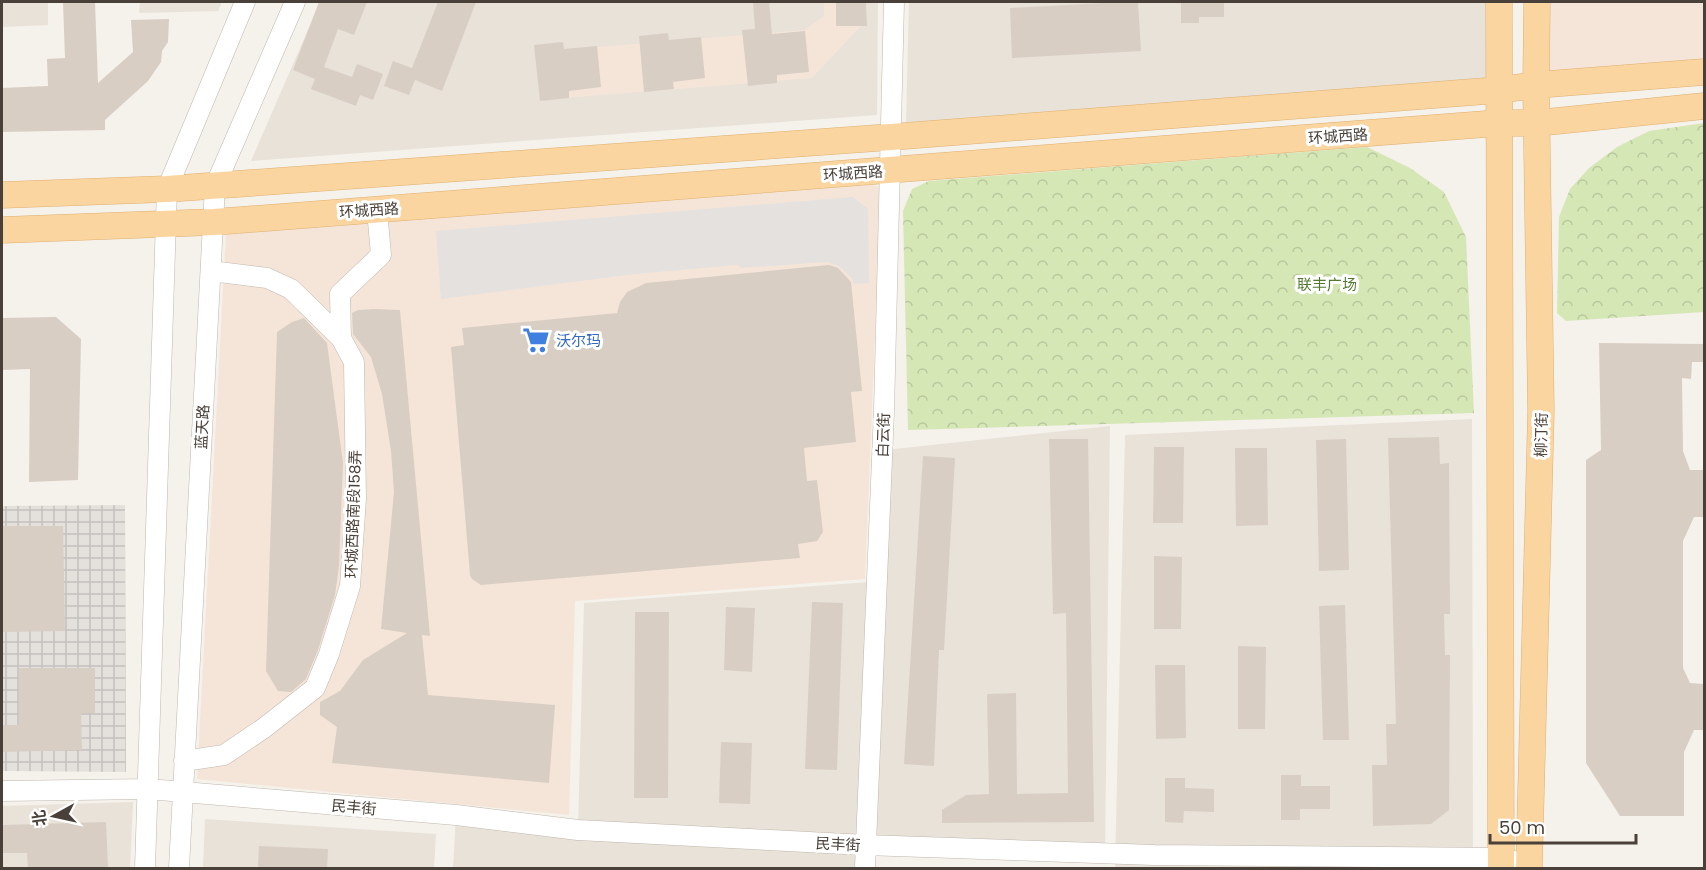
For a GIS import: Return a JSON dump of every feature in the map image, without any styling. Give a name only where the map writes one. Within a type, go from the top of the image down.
[{"type":"main road","points":[[1500,2],[1501,863]]},
{"type":"main road","name":"柳汀街","points":[[1529,867],[1541,411],[1536,85],[1537,2]]},
{"type":"main road","points":[[2,195],[216,186],[891,137],[1704,72]]},
{"type":"main road","name":"环城西路","points":[[2,230],[213,222],[1499,123],[1537,123],[1704,106]]},
{"type":"street","points":[[145,868],[167,189],[245,2]]},
{"type":"street","name":"蓝天路","points":[[179,868],[216,186],[295,2]]},
{"type":"street","name":"白云街","points":[[865,868],[884,411],[894,2]]},
{"type":"street","points":[[341,338],[340,294],[381,255],[377,210]]},
{"type":"street","name":"环城西路南段158弄","points":[[184,761],[224,755],[264,728],[315,688],[329,654],[350,586],[356,498],[354,362],[341,338],[291,289],[267,278],[211,271]]},
{"type":"street","name":"民丰街","points":[[2,791],[148,789],[456,816],[578,830],[865,845],[1154,855],[1501,863],[1529,867]]},
{"type":"shaded area","points":[[2,2],[48,2],[48,25],[2,27]]},
{"type":"shaded area","points":[[140,2],[222,2],[218,11],[139,13]]},
{"type":"shaded area","points":[[320,2],[878,2],[877,115],[251,161]]},
{"type":"shaded area","points":[[824,2],[861,2],[861,26],[812,78],[540,100],[536,52],[804,30],[824,16]]},
{"type":"shaded area","points":[[909,2],[1488,2],[1488,80],[906,123]]},
{"type":"shaded area","points":[[1543,2],[1704,2],[1704,64],[1542,77]]},
{"type":"shaded area","points":[[866,184],[881,187],[865,579],[575,601],[569,815],[197,779],[226,233]]},
{"type":"shaded area","points":[[853,197],[868,209],[869,283],[854,284],[852,278],[839,266],[828,262],[740,268],[738,265],[635,274],[441,299],[436,231]]},
{"type":"shaded area","points":[[1472,419],[1473,868],[1115,868],[1125,435]]},
{"type":"shaded area","points":[[1110,426],[1105,855],[866,845],[865,868],[453,868],[456,815],[578,830],[584,603],[883,581],[885,450]]},
{"type":"shaded area","points":[[125,505],[126,772],[2,771],[2,506]]},
{"type":"shaded area","points":[[133,802],[130,868],[2,868],[2,806]]},
{"type":"shaded area","points":[[205,819],[436,834],[434,868],[203,868]]},
{"type":"green space","points":[[1704,123],[1704,312],[1566,321],[1557,313],[1559,217],[1570,189],[1589,168],[1617,147],[1649,131]]},
{"type":"green space","name":"联丰广场","points":[[1367,147],[1410,168],[1444,192],[1466,237],[1474,413],[908,430],[903,211],[912,189],[929,181]]},
{"type":"building","points":[[63,2],[95,2],[98,83],[133,52],[131,20],[169,19],[168,42],[162,51],[161,62],[148,81],[105,120],[105,130],[2,132],[2,88],[48,86],[47,59],[65,58]]},
{"type":"building","points":[[319,2],[367,2],[354,35],[338,29],[324,67],[352,77],[357,64],[383,74],[373,100],[360,95],[356,106],[311,89],[315,79],[293,70]]},
{"type":"building","points":[[438,2],[476,2],[442,91],[415,80],[409,95],[384,86],[393,61],[412,68]]},
{"type":"building","points":[[753,2],[769,2],[772,34],[805,31],[809,72],[777,75],[777,83],[748,86],[742,30],[755,29]]},
{"type":"building","points":[[836,2],[866,2],[867,26],[836,26]]},
{"type":"building","points":[[1138,2],[1141,51],[1012,58],[1010,8]]},
{"type":"building","points":[[1181,2],[1224,2],[1224,17],[1199,17],[1199,23],[1181,23]]},
{"type":"building","points":[[668,33],[669,40],[701,37],[705,78],[673,82],[674,89],[644,92],[639,36]]},
{"type":"building","points":[[563,42],[564,49],[597,46],[601,87],[569,91],[569,98],[540,101],[534,45]]},
{"type":"building","points":[[829,265],[838,268],[851,282],[862,391],[851,392],[856,442],[804,448],[807,481],[817,480],[823,532],[817,541],[798,544],[800,558],[481,585],[472,579],[451,347],[464,345],[462,328],[617,313],[620,302],[627,292],[646,283]]},
{"type":"building","points":[[358,310],[400,310],[430,636],[422,635],[428,695],[555,705],[549,783],[332,763],[337,727],[320,715],[320,702],[340,691],[363,660],[407,633],[381,629],[394,492],[391,451],[382,394],[371,357],[353,334],[352,313]]},
{"type":"building","points":[[56,317],[81,339],[78,480],[29,482],[30,369],[2,370],[2,318]]},
{"type":"building","points":[[304,318],[327,343],[343,463],[339,566],[335,595],[318,650],[306,679],[291,692],[278,691],[266,671],[277,332],[292,322]]},
{"type":"building","points":[[1599,343],[1704,344],[1704,362],[1692,362],[1691,379],[1682,378],[1683,451],[1690,470],[1704,470],[1704,517],[1694,517],[1683,541],[1683,668],[1690,683],[1704,684],[1704,730],[1694,730],[1684,752],[1684,816],[1620,816],[1586,763],[1586,460],[1601,450]]},
{"type":"building","points":[[1439,437],[1440,464],[1449,463],[1450,614],[1444,614],[1445,655],[1450,655],[1449,810],[1431,824],[1373,826],[1372,765],[1387,765],[1386,724],[1396,724],[1388,438]]},
{"type":"building","points":[[1049,439],[1088,439],[1094,822],[942,823],[942,810],[966,795],[989,794],[987,694],[1016,693],[1017,794],[1068,793],[1066,613],[1053,614]]},
{"type":"building","points":[[1346,439],[1349,570],[1319,571],[1316,440]]},
{"type":"building","points":[[1154,447],[1184,447],[1183,523],[1153,523]]},
{"type":"building","points":[[1235,448],[1267,448],[1268,525],[1236,526]]},
{"type":"building","points":[[923,456],[955,458],[944,650],[939,650],[934,766],[904,764]]},
{"type":"building","points":[[2,526],[63,526],[65,631],[2,632]]},
{"type":"building","points":[[1154,556],[1182,557],[1181,629],[1154,629]]},
{"type":"building","points":[[812,602],[843,603],[837,770],[805,769]]},
{"type":"building","points":[[1345,605],[1349,740],[1323,740],[1319,606]]},
{"type":"building","points":[[726,607],[755,608],[752,672],[724,670]]},
{"type":"building","points":[[635,612],[669,612],[668,798],[634,798]]},
{"type":"building","points":[[1238,646],[1266,647],[1265,729],[1238,729]]},
{"type":"building","points":[[1155,665],[1185,665],[1186,738],[1156,739]]},
{"type":"building","points":[[19,668],[95,668],[95,713],[81,713],[82,750],[2,752],[2,725],[19,725]]},
{"type":"building","points":[[721,742],[752,743],[750,804],[719,803]]},
{"type":"building","points":[[1281,775],[1301,775],[1301,786],[1330,786],[1330,809],[1300,809],[1300,820],[1281,820]]},
{"type":"building","points":[[1165,778],[1185,778],[1185,788],[1214,789],[1214,812],[1184,811],[1183,823],[1165,822]]},
{"type":"building","points":[[106,822],[108,868],[28,868],[27,853],[2,853],[2,825]]},
{"type":"building","points":[[259,846],[328,849],[327,868],[258,868]]},
{"type":"place","name":"沃尔玛","points":[[536,340]]}]
